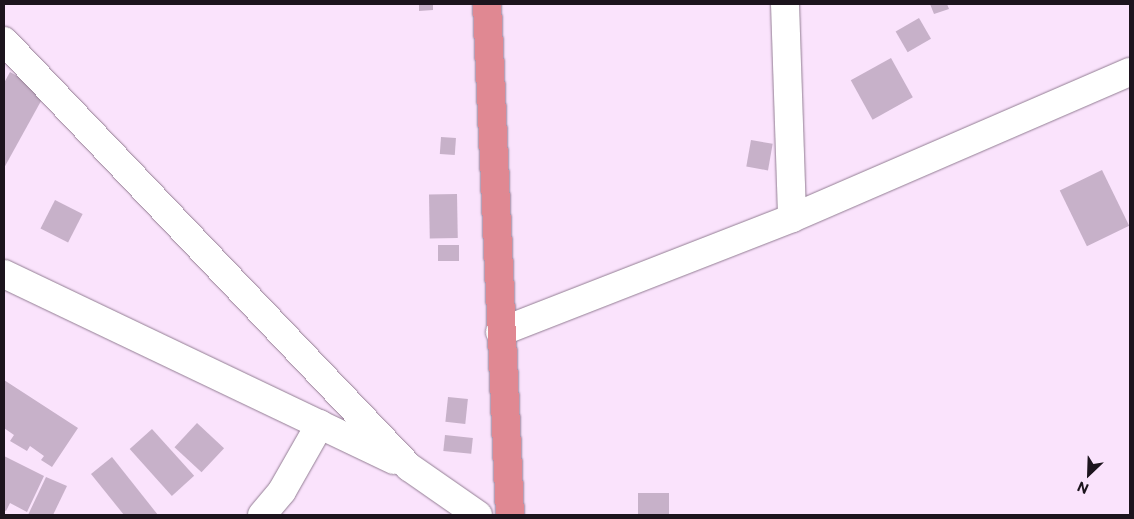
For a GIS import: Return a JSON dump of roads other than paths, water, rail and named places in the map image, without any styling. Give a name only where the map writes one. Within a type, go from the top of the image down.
[{"type":"highway","points":[[486,4],[510,515]]},
{"type":"street","points":[[784,4],[792,218]]},
{"type":"street","points":[[4,41],[409,467]]},
{"type":"street","points":[[500,332],[792,218],[1130,72]]},
{"type":"street","points":[[10,285],[320,424],[409,467],[478,515]]},
{"type":"street","points":[[262,515],[282,491],[320,424]]}]
